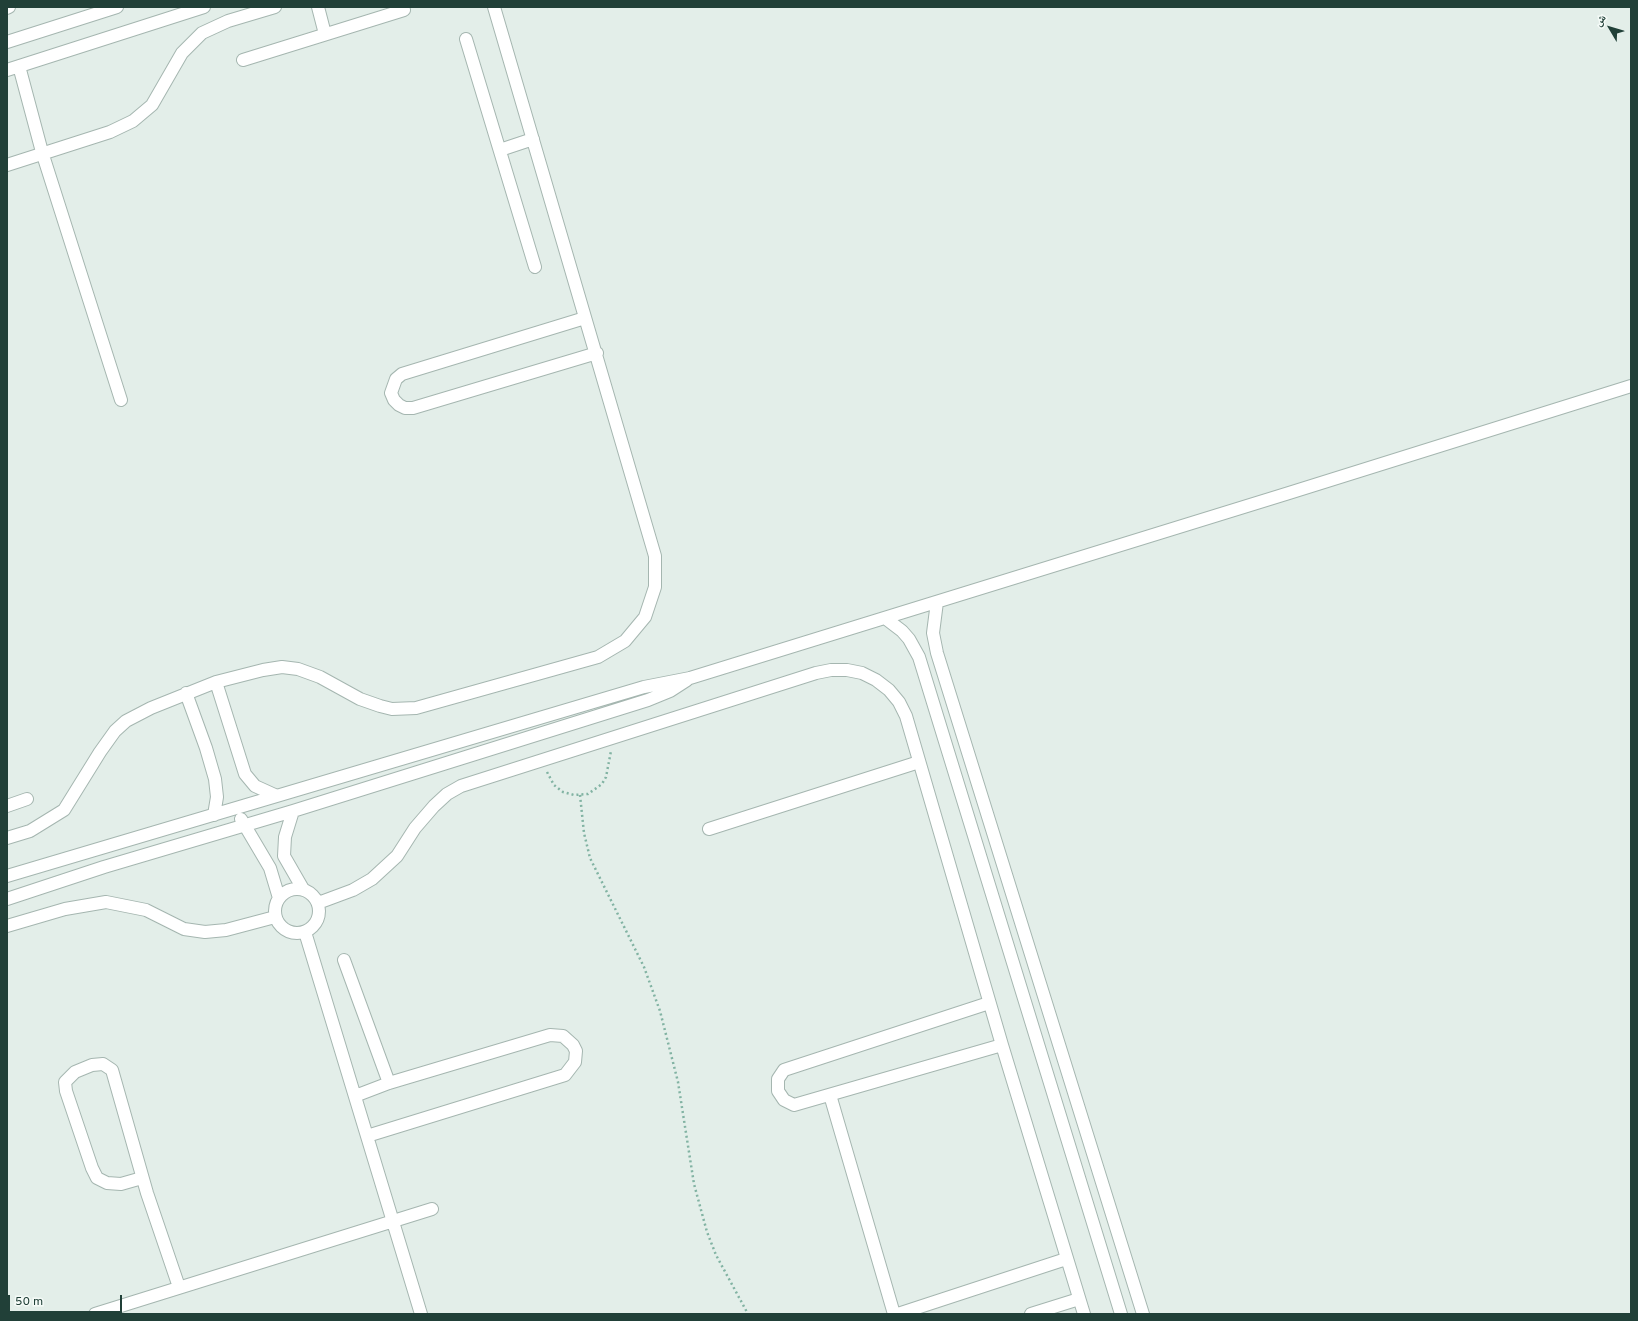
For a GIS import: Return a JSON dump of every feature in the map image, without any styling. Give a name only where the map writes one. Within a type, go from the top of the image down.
[{"type":"street","points":[[7,42],[118,7]]},
{"type":"street","points":[[7,70],[204,7]]},
{"type":"street","points":[[7,165],[42,152],[110,132],[133,121],[152,105],[182,53],[202,33],[228,21],[275,7]]},
{"type":"street","points":[[318,7],[325,34]]},
{"type":"street","points":[[7,838],[38,827],[64,810],[100,752],[115,731],[126,721],[151,708],[216,682],[263,670],[282,667],[298,669],[320,676],[360,699],[380,706],[392,708],[416,708],[598,657],[625,641],[645,617],[655,587],[655,556],[597,353],[585,318],[494,7]]},
{"type":"street","points":[[243,60],[404,10]]},
{"type":"street","points":[[466,39],[535,267]]},
{"type":"street","points":[[19,66],[42,152],[121,400]]},
{"type":"street","points":[[500,150],[533,139]]},
{"type":"street","points":[[585,318],[402,374],[396,379],[391,393],[394,400],[399,405],[406,408],[413,408],[597,353]]},
{"type":"street","points":[[7,876],[237,809],[650,685],[690,678],[1631,386]]},
{"type":"street","points":[[937,602],[933,633],[937,654],[1143,1314]]},
{"type":"street","points":[[885,618],[906,635],[919,657],[1121,1314]]},
{"type":"street","points":[[318,903],[353,890],[372,879],[397,856],[423,818],[448,794],[476,781],[816,673],[831,670],[847,670],[862,673],[876,680],[889,690],[899,702],[906,716],[989,1003],[1084,1314]]},
{"type":"street","points":[[7,899],[104,867],[293,811],[648,700],[670,691],[690,678]]},
{"type":"street","points":[[216,682],[245,774],[255,786],[277,796]]},
{"type":"street","points":[[186,693],[206,748],[215,779],[217,797],[214,815]]},
{"type":"street","points":[[709,829],[919,762]]},
{"type":"street","points":[[7,806],[27,800]]},
{"type":"street","points":[[237,809],[244,825],[270,868],[279,898]]},
{"type":"street","points":[[293,811],[285,837],[284,856],[303,889],[315,897],[318,903],[319,917],[311,928],[305,932],[291,932],[285,929],[275,917],[276,905],[279,898],[289,890],[303,889]]},
{"type":"street","points":[[7,926],[65,909],[106,902],[146,910],[184,929],[206,932],[226,930],[275,917]]},
{"type":"street","points":[[305,932],[421,1314]]},
{"type":"street","points":[[344,960],[389,1083]]},
{"type":"street","points":[[989,1003],[784,1070],[778,1079],[778,1091],[784,1100],[794,1105],[1002,1045]]},
{"type":"street","points":[[355,1096],[389,1083],[550,1035],[557,1035],[569,1040],[576,1051],[573,1067],[565,1074],[367,1136]]},
{"type":"street","points":[[142,1178],[121,1184],[107,1183],[97,1178],[92,1168],[66,1091],[66,1082],[75,1072],[92,1065],[103,1064],[112,1070],[142,1178],[179,1287]]},
{"type":"street","points":[[830,1095],[894,1314]]},
{"type":"street","points":[[95,1314],[432,1209]]},
{"type":"street","points":[[898,1314],[1066,1259]]},
{"type":"street","points":[[1031,1314],[1079,1299]]},
{"type":"path","points":[[539,760],[559,788],[568,794],[580,795],[595,790],[602,784],[608,768],[614,737]]},
{"type":"path","points":[[580,795],[584,834],[590,858],[644,967],[667,1033],[678,1082],[694,1184],[707,1232],[716,1255],[748,1314]]}]
